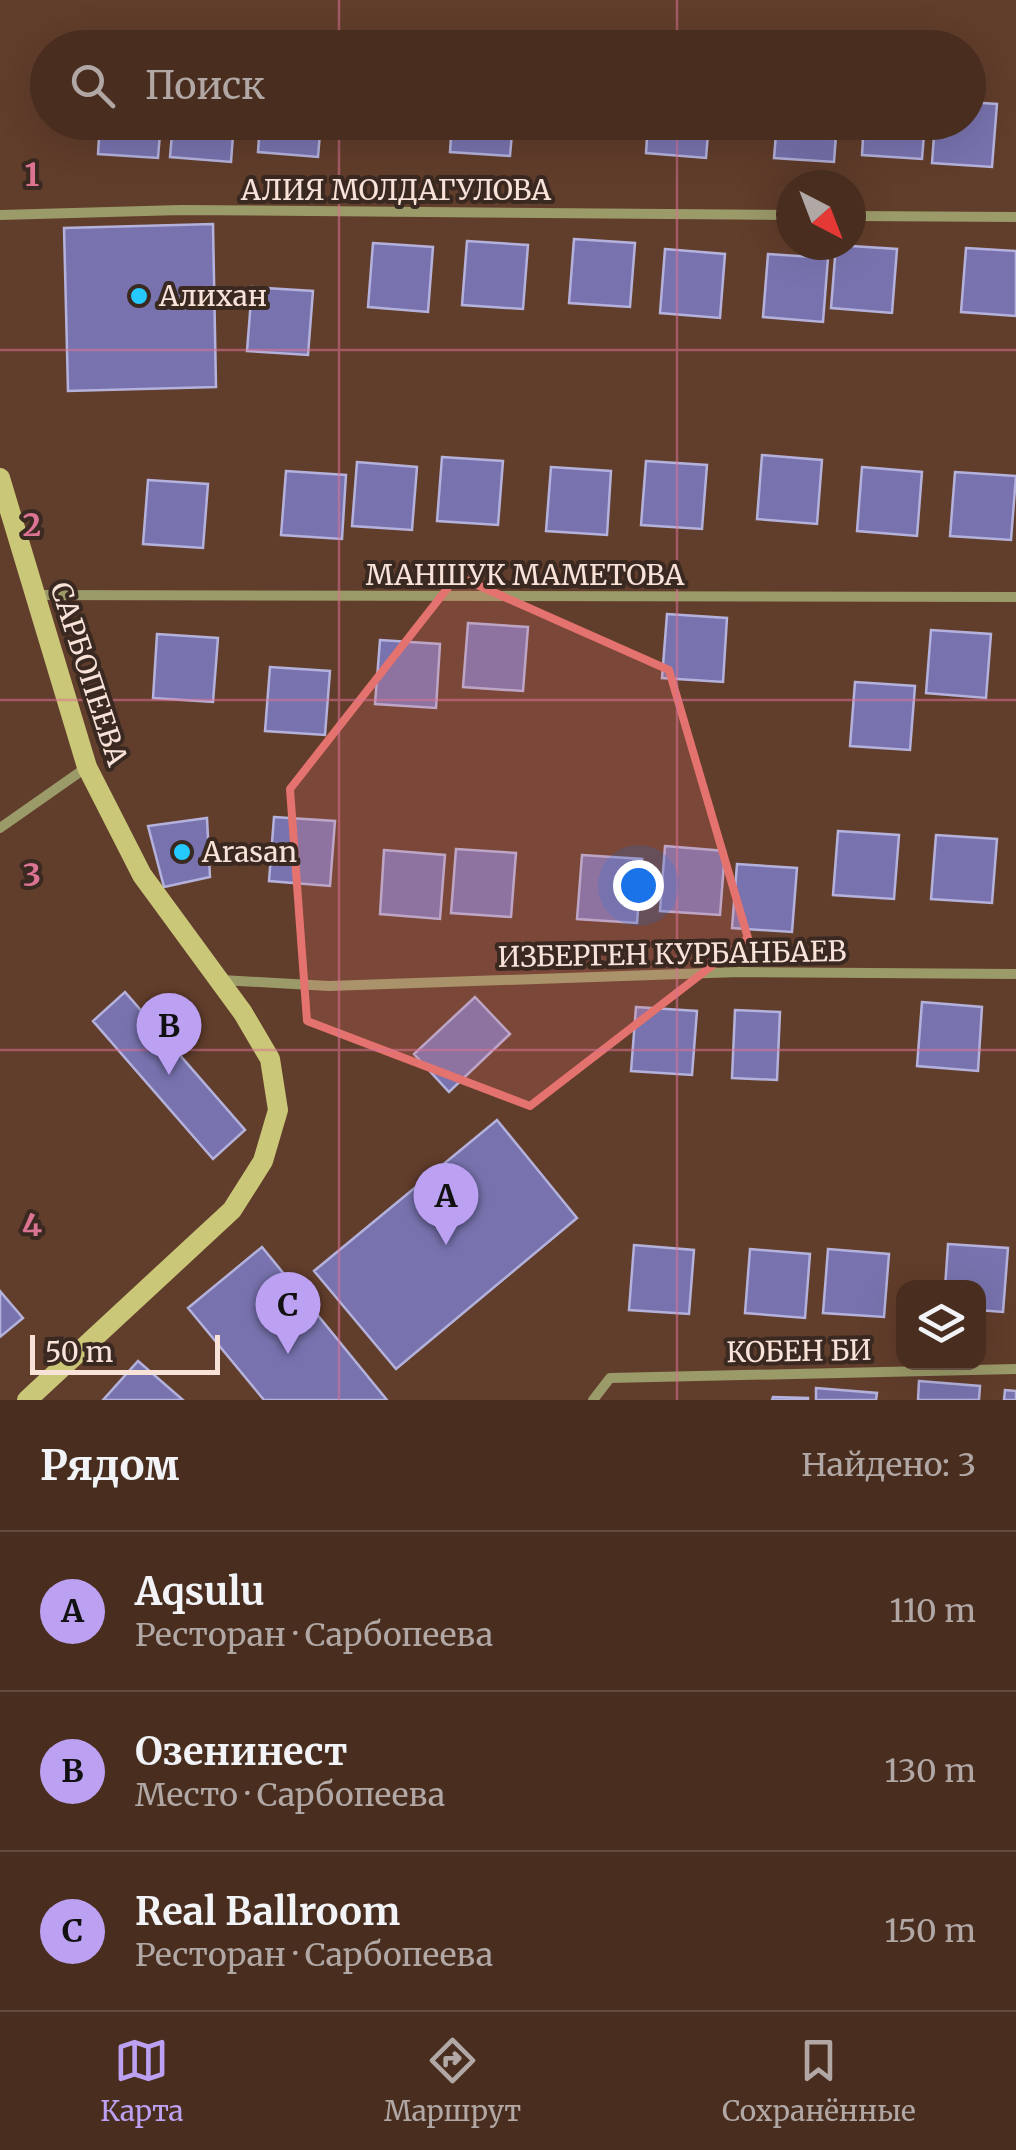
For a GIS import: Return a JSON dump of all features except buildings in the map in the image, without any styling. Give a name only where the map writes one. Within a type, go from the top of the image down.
[{"type":"street","name":"АЛИЯ МОЛДАГУЛОВА","points":[[0,215],[181,210],[776,216]]},
{"type":"street","points":[[866,216],[1016,217]]},
{"type":"street","name":"САРБОПЕЕВА","points":[[0,478],[88,767],[142,875],[243,1013],[270,1059],[278,1110],[263,1161],[232,1210],[28,1400]]},
{"type":"street","name":"МАНШУК МАМЕТОВА","points":[[34,595],[1016,598]]},
{"type":"street","points":[[2,822],[88,767]]},
{"type":"street","name":"ИЗБЕРГЕН КУРБАНБАЕВ","points":[[216,980],[329,986],[739,972],[1016,974]]},
{"type":"street","name":"КОБЕН БИ","points":[[594,1400],[610,1378],[1016,1369]]},
{"type":"highlighted area","points":[[457,576],[669,670],[748,938],[530,1106],[307,1021],[290,789]]},
{"type":"place","name":"Алихан","points":[[139,296]]},
{"type":"place","name":"Arasan","points":[[182,852]]},
{"type":"place","name":"Озенинест","points":[[169,1075]]},
{"type":"place","name":"Aqsulu","points":[[446,1245]]},
{"type":"place","name":"Real Ballroom","points":[[288,1354]]}]
